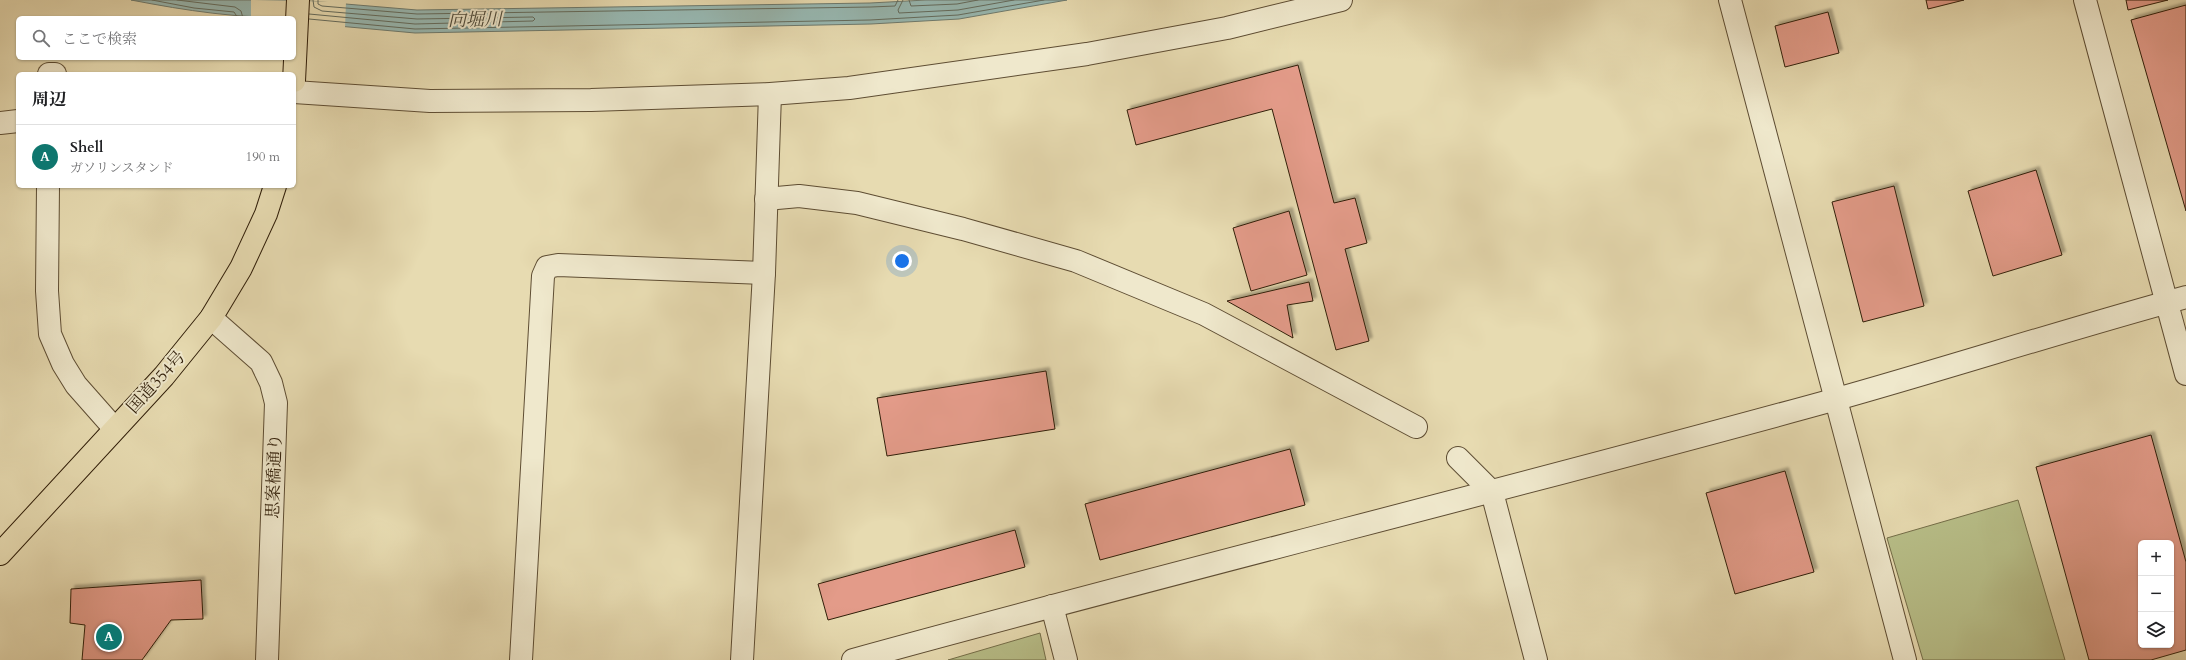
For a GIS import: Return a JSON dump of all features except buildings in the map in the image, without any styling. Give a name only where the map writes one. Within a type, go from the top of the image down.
[{"type":"highway","points":[[296,48],[298,0]]},
{"type":"highway","points":[[295,72],[296,60]]},
{"type":"highway","name":"国道354号","points":[[0,554],[114,428],[164,376],[211,318],[241,268],[266,214],[274,188]]},
{"type":"street","points":[[296,92],[430,101],[591,100],[770,94],[849,88],[1087,54],[1227,28],[1341,0]]},
{"type":"street","points":[[1730,0],[1905,660]]},
{"type":"street","points":[[2085,0],[2176,300],[2186,374]]},
{"type":"street","points":[[742,660],[764,274],[770,94]]},
{"type":"street","points":[[0,123],[16,121]]},
{"type":"street","points":[[48,188],[47,291],[50,334],[63,364],[76,386],[114,428]]},
{"type":"street","points":[[766,199],[799,196],[856,203],[963,229],[1076,262],[1204,314],[1416,427]]},
{"type":"street","points":[[521,660],[542,276],[547,267],[558,265],[764,274]]},
{"type":"street","points":[[853,660],[1052,606],[1492,492],[1836,399],[2176,300]]},
{"type":"street","name":"思案橋通り","points":[[211,318],[261,362],[271,383],[276,403],[267,660]]},
{"type":"street","points":[[1458,458],[1492,492],[1536,660]]},
{"type":"street","points":[[1052,606],[1066,660]]},
{"type":"green space","points":[[2018,500],[2065,660],[1923,660],[1887,538]]},
{"type":"green space","points":[[1040,633],[1046,660],[948,660]]},
{"type":"water","name":"向堀川","points":[[131,0],[298,0],[417,10],[870,3],[926,0],[1067,0],[959,19],[871,24],[415,33],[296,22],[296,16],[242,16]]},
{"type":"pier","points":[[251,0],[346,2],[345,28],[296,24],[296,16],[251,16]]},
{"type":"place","name":"Shell","points":[[109,637]]}]
